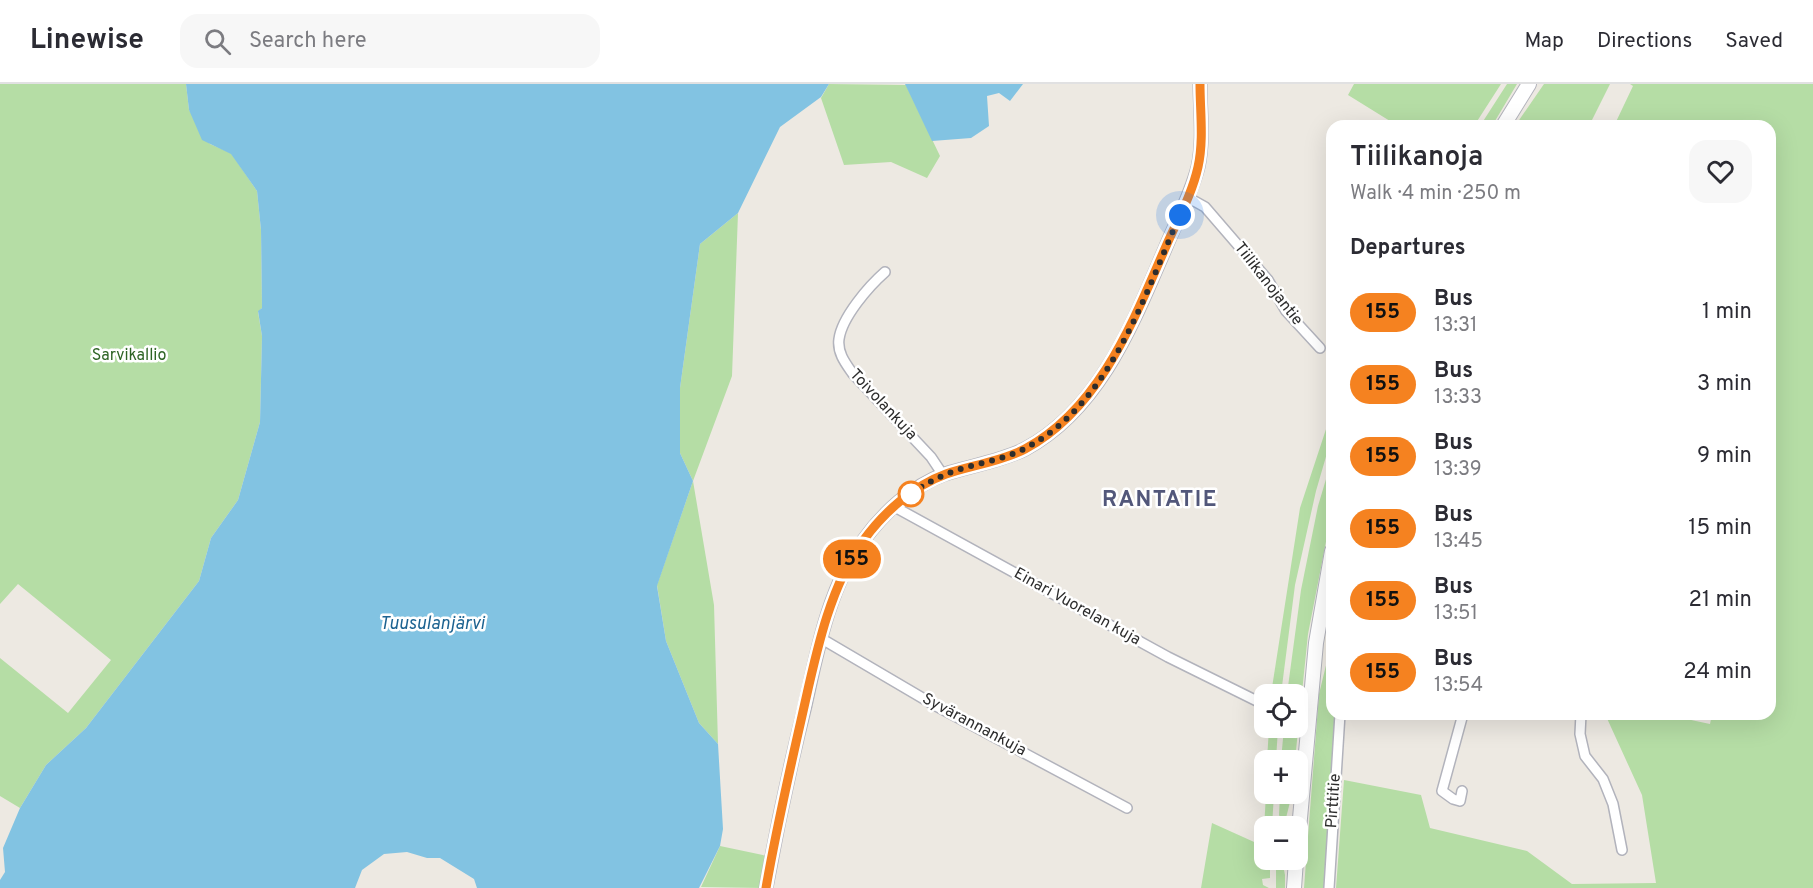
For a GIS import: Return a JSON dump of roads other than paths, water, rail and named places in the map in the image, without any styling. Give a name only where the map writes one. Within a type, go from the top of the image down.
[{"type":"main road","points":[[1507,120],[1529,84]]},
{"type":"main road","points":[[1300,816],[1311,683],[1326,586]]},
{"type":"main road","points":[[1294,888],[1295,870]]},
{"type":"street","points":[[766,888],[789,774],[822,639],[841,578],[862,541],[893,506],[943,475],[1023,450],[1060,425],[1090,392],[1112,362],[1143,300],[1198,167],[1202,132],[1200,84]]},
{"type":"street","name":"Tiilikanojantie","points":[[1187,197],[1205,207],[1268,280],[1286,311],[1320,348]]},
{"type":"street","name":"Toivolankuja","points":[[885,272],[871,284],[846,321],[839,340],[840,352],[853,374],[931,457],[943,475]]},
{"type":"street","name":"Einari Vuorelan kuja","points":[[893,506],[1168,657],[1254,700]]},
{"type":"street","name":"Syvärannankuja","points":[[822,639],[936,706],[1127,808]]},
{"type":"street","name":"Pirttitie","points":[[1329,888],[1340,720]]},
{"type":"street","points":[[1461,720],[1442,791],[1460,801],[1462,791]]},
{"type":"street","points":[[1581,720],[1580,734],[1585,756],[1603,779],[1613,804],[1622,850]]},
{"type":"water","name":"Tuusulanjärvi","points":[[186,84],[829,84],[821,97],[780,127],[738,213],[700,244],[680,388],[680,453],[693,481],[657,586],[666,641],[699,723],[718,744],[723,829],[720,846],[699,888],[477,888],[474,879],[440,858],[427,858],[407,852],[384,854],[362,870],[355,888],[0,888],[0,880],[5,872],[3,848],[20,808],[46,765],[86,728],[199,581],[211,538],[238,500],[260,422],[262,336],[258,311],[262,308],[261,230],[257,191],[231,154],[202,140],[189,110]]},
{"type":"water","points":[[905,84],[1023,84],[1010,101],[999,93],[987,96],[989,126],[971,138],[932,141]]},
{"type":"district","name":"RANTATIE","points":[[1160,500]]},
{"type":"park label","name":"Sarvikallio","points":[[129,356]]}]
